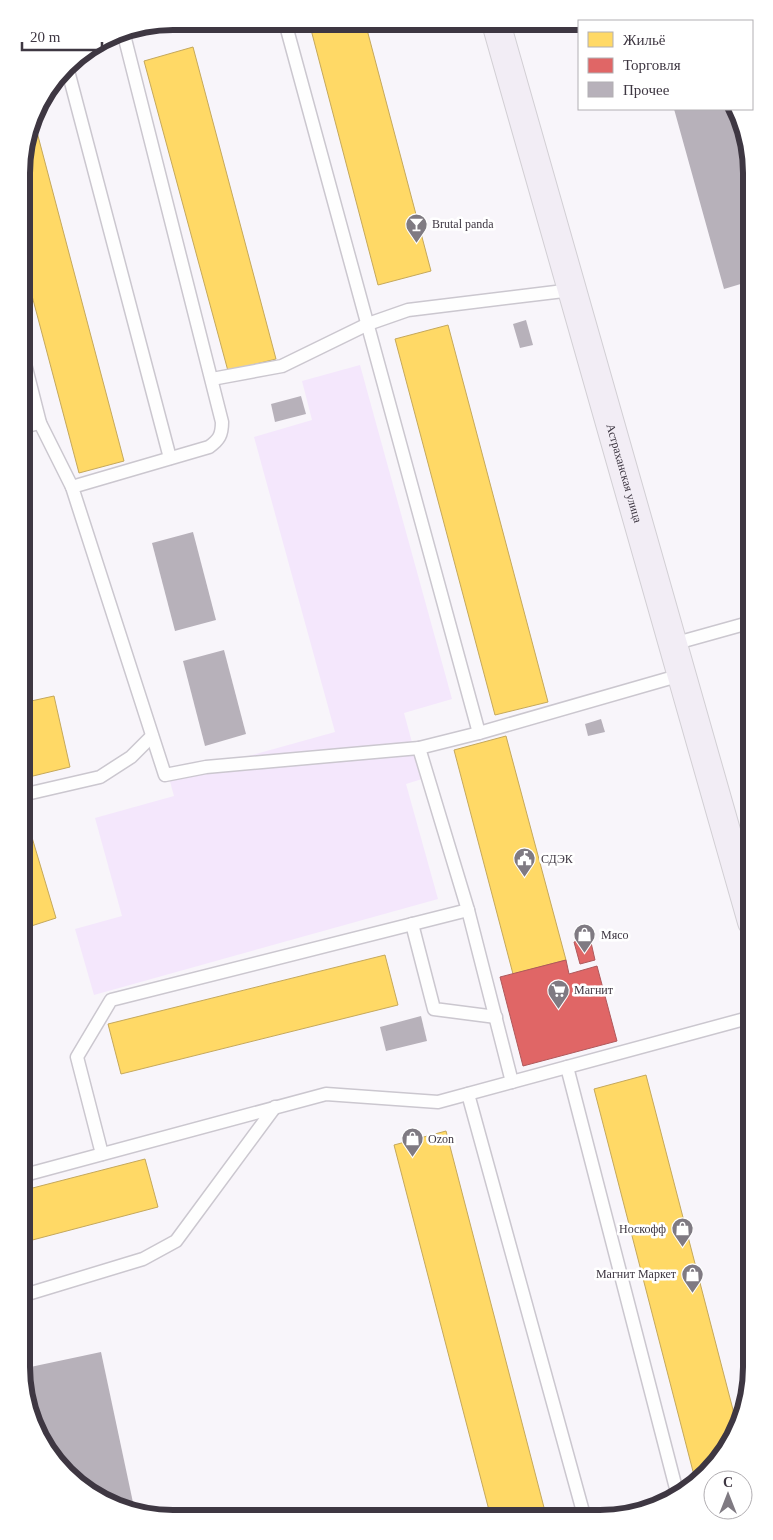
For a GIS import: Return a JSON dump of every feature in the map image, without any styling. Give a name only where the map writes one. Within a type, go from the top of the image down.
[{"type":"main road","name":"Астраханская улица","points":[[498,30],[743,891]]},
{"type":"lane","points":[[287,30],[479,733]]},
{"type":"lane","points":[[72,487],[209,447],[218,441],[222,433],[222,422],[212,380],[126,38]]},
{"type":"lane","points":[[69,75],[170,458]]},
{"type":"lane","points":[[212,380],[282,366],[368,324],[408,310],[572,290]]},
{"type":"lane","points":[[30,384],[40,423],[72,487],[165,775],[206,767],[419,748],[479,733],[681,675]]},
{"type":"lane","points":[[30,425],[40,423]]},
{"type":"lane","points":[[673,644],[743,625]]},
{"type":"lane","points":[[30,793],[100,777],[130,757],[152,736]]},
{"type":"lane","points":[[419,748],[468,910],[512,1082]]},
{"type":"lane","points":[[102,1154],[77,1057],[111,1000],[468,910]]},
{"type":"lane","points":[[412,924],[434,1009],[496,1017]]},
{"type":"lane","points":[[30,1174],[326,1094],[438,1102],[743,1019]]},
{"type":"lane","points":[[567,1067],[676,1488]]},
{"type":"lane","points":[[468,1094],[583,1510]]},
{"type":"lane","points":[[30,1293],[144,1259],[176,1241],[276,1107]]},
{"type":"shaded area","points":[[360,365],[452,699],[404,713],[422,779],[406,784],[438,899],[94,995],[75,929],[122,916],[95,818],[174,796],[169,778],[335,732],[254,437],[312,420],[302,381]]},
{"type":"building: Жильё","points":[[311,30],[367,30],[431,271],[378,285]]},
{"type":"building: Жильё","points":[[193,47],[276,359],[228,371],[144,61]]},
{"type":"building: Жильё","points":[[37,131],[124,461],[79,473],[30,288],[30,163]]},
{"type":"building: Жильё","points":[[448,325],[548,702],[495,715],[395,339]]},
{"type":"building: Жильё","points":[[54,696],[70,767],[30,777],[30,701]]},
{"type":"building: Жильё","points":[[506,736],[566,960],[513,974],[454,750]]},
{"type":"building: Жильё","points":[[30,831],[56,918],[30,926]]},
{"type":"building: Жильё","points":[[385,955],[398,1005],[121,1074],[108,1024]]},
{"type":"building: Жильё","points":[[646,1075],[734,1415],[724,1439],[714,1454],[694,1475],[594,1089]]},
{"type":"building: Жильё","points":[[446,1131],[545,1510],[489,1510],[394,1145]]},
{"type":"building: Жильё","points":[[145,1159],[158,1207],[30,1241],[30,1189]]},
{"type":"building: Торговля","name":"Мясо","points":[[590,938],[595,960],[580,964],[574,942]]},
{"type":"building: Торговля","name":"Магнит","points":[[566,960],[569,974],[597,966],[617,1041],[523,1066],[500,977]]},
{"type":"building: Прочее","points":[[674,110],[728,110],[740,145],[743,163],[743,283],[724,289]]},
{"type":"building: Прочее","points":[[526,320],[533,345],[520,348],[513,324]]},
{"type":"building: Прочее","points":[[301,396],[306,414],[275,422],[271,404]]},
{"type":"building: Прочее","points":[[193,532],[216,620],[175,631],[152,543]]},
{"type":"building: Прочее","points":[[224,650],[246,734],[205,746],[183,661]]},
{"type":"building: Прочее","points":[[601,719],[605,732],[588,736],[585,724]]},
{"type":"building: Прочее","points":[[421,1016],[427,1041],[386,1051],[380,1027]]},
{"type":"building: Прочее","points":[[101,1352],[133,1504],[93,1486],[65,1461],[54,1447],[38,1413],[31,1386],[30,1367]]},
{"type":"place","name":"Brutal panda","points":[[416,243]]},
{"type":"place","name":"СДЭК","points":[[525,878]]},
{"type":"place","name":"Мясо","points":[[585,954]]},
{"type":"place","name":"Магнит","points":[[558,1009]]},
{"type":"place","name":"Ozon","points":[[412,1158]]},
{"type":"place","name":"Носкофф","points":[[682,1248]]},
{"type":"place","name":"Магнит Маркет","points":[[692,1293]]}]
